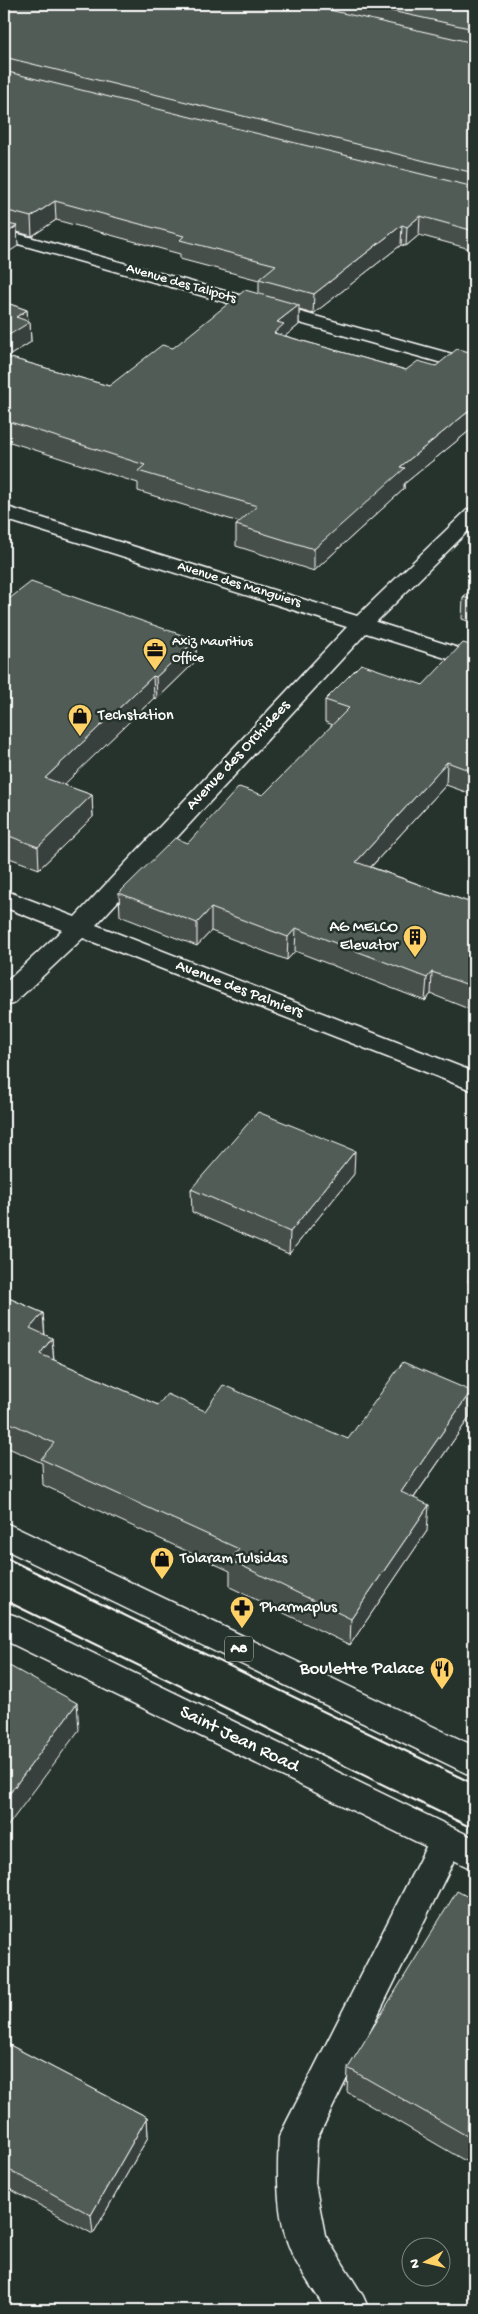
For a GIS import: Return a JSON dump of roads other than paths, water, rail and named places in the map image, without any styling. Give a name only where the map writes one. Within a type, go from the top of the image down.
[{"type":"street","name":"Avenue des Talipots","points":[[4,235],[474,366]]},
{"type":"street","name":"Avenue des Manguiers","points":[[4,512],[474,660]]},
{"type":"street","name":"Avenue des Orchidees","points":[[4,998],[79,928],[362,624],[474,514]]},
{"type":"street","name":"Avenue des Palmiers","points":[[4,898],[474,1082]]},
{"type":"street","name":"A8","points":[[4,1535],[474,1762]]},
{"type":"street","name":"Saint Jean Road","points":[[4,1625],[460,1848]]},
{"type":"street","points":[[349,2310],[307,2242],[296,2183],[298,2137],[460,1848]]},
{"type":"tram line","points":[[4,1557],[474,1784]]},
{"type":"tram line","points":[[4,1600],[474,1829]]},
{"type":"place","name":"Axiz Mauritius Office","points":[[155,671]]},
{"type":"place","name":"Techstation","points":[[80,737]]},
{"type":"place","name":"AG MELCO Elevator","points":[[415,958]]},
{"type":"place","name":"Tolaram Tulsidas","points":[[162,1580]]},
{"type":"place","name":"Pharmaplus","points":[[242,1629]]},
{"type":"place","name":"Boulette Palace","points":[[442,1690]]}]
